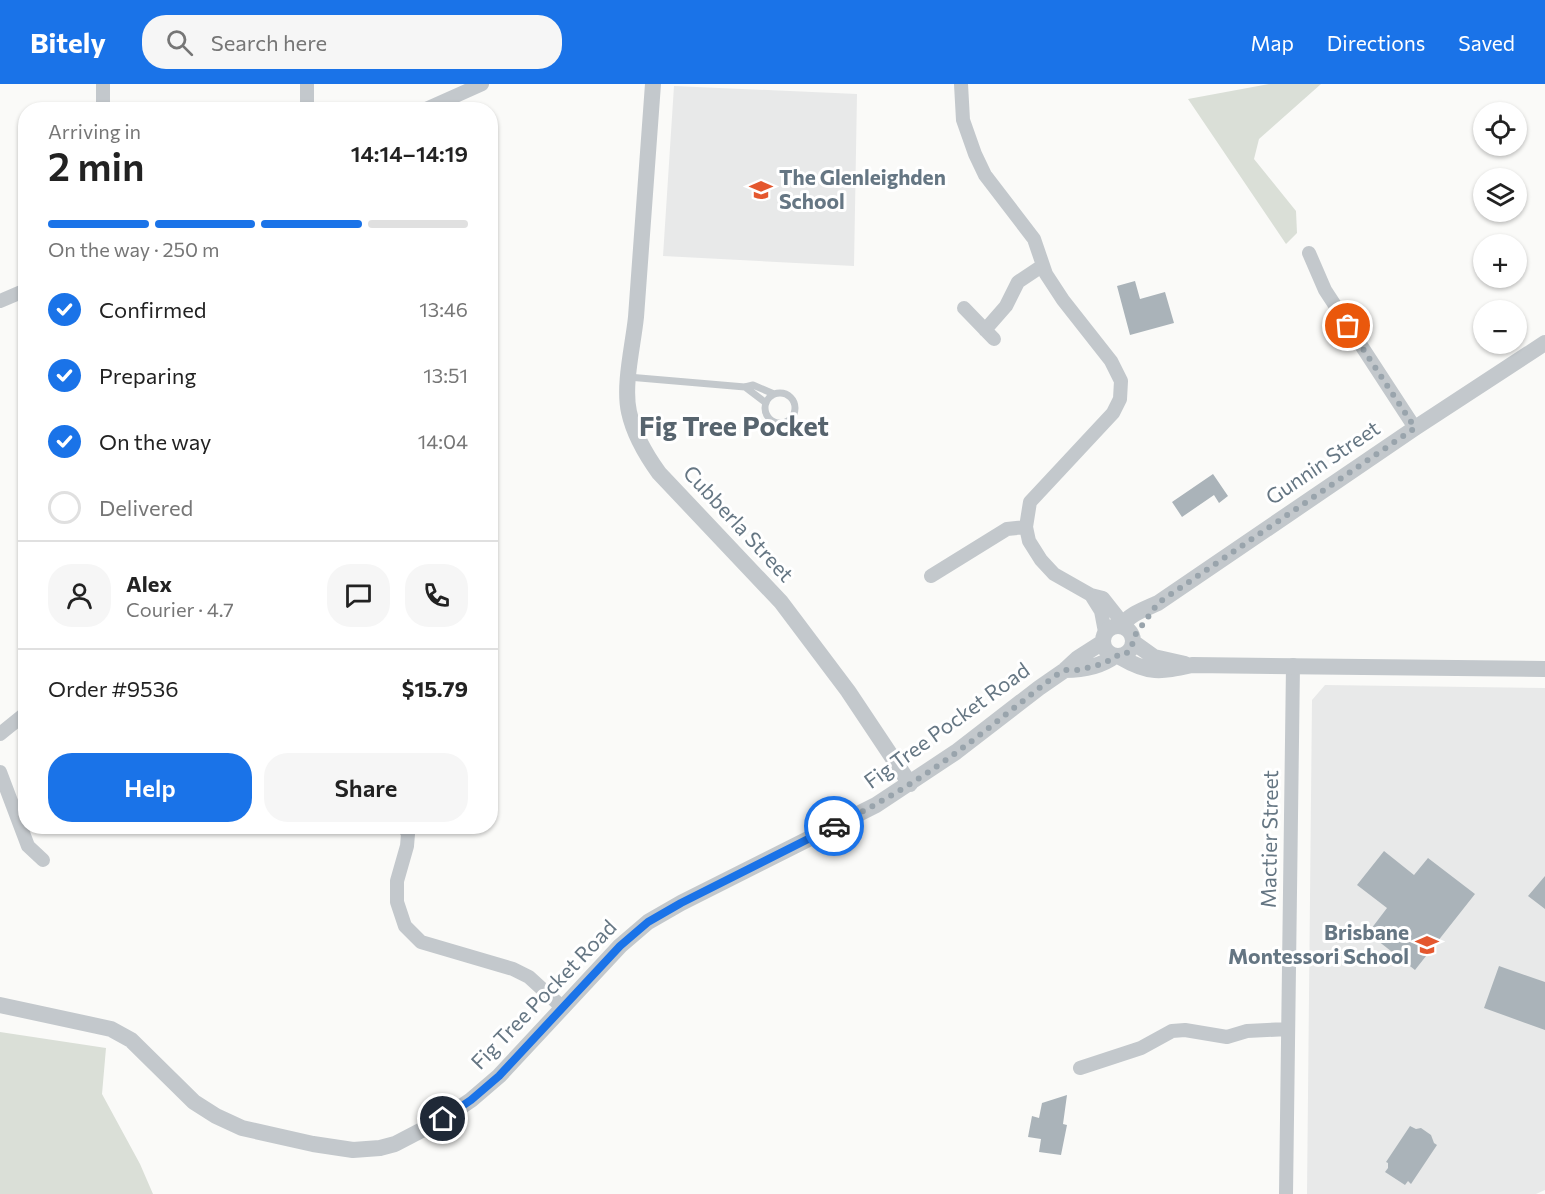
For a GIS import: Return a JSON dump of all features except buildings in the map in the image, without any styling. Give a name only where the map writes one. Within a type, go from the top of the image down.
[{"type":"street","points":[[103,84],[103,102]]},
{"type":"street","points":[[307,84],[307,102]]},
{"type":"street","points":[[442,102],[482,84]]},
{"type":"street","name":"Cubberla Street","points":[[653,84],[635,326],[628,377],[629,411],[637,436],[647,457],[659,473],[780,602],[848,691],[910,784]]},
{"type":"street","points":[[961,84],[963,120],[975,154],[986,176],[1034,239],[1042,266],[1062,300],[1111,361],[1121,381],[1120,399],[1113,413],[1030,502],[1026,527],[1029,541],[1041,560],[1054,574],[1091,596],[1119,634],[1154,657],[1192,665],[1545,669]]},
{"type":"street","points":[[1309,253],[1325,290],[1415,428]]},
{"type":"street","points":[[963,308],[990,334],[1018,282],[1042,266]]},
{"type":"street","points":[[0,302],[18,294]]},
{"type":"street","name":"Gunnin Street","points":[[1119,634],[1158,603],[1415,428],[1545,343]]},
{"type":"street","points":[[931,576],[1007,529],[1026,527]]},
{"type":"street","points":[[1119,634],[1106,651],[1142,668],[1161,672],[1192,665]]},
{"type":"street","name":"Fig Tree Pocket Road","points":[[0,1005],[111,1029],[131,1040],[194,1102],[229,1124],[268,1136],[352,1150],[380,1148],[395,1144],[452,1113],[499,1076],[620,946],[648,922],[876,805],[956,752],[1065,670],[1077,658],[1119,634],[1130,652],[1105,663],[1080,670],[1065,670]]},
{"type":"street","name":"Mactier Street","points":[[1286,1194],[1293,665]]},
{"type":"street","points":[[0,734],[18,719]]},
{"type":"street","points":[[0,772],[18,820]]},
{"type":"street","points":[[23,834],[28,846],[43,860]]},
{"type":"street","points":[[408,834],[397,881],[397,902],[405,926],[421,942],[513,969],[529,978],[563,1008]]},
{"type":"street","points":[[1080,1068],[1141,1048],[1172,1031],[1185,1030],[1227,1037],[1247,1031],[1288,1029]]},
{"type":"lane","points":[[628,377],[755,386],[774,394],[784,393],[793,399],[796,408],[792,418],[783,423],[773,421],[766,414],[766,403],[774,394]]},
{"type":"lane","points":[[745,387],[766,403]]},
{"type":"shaded area","points":[[1269,84],[1321,84],[1259,139],[1254,159],[1296,211],[1297,233],[1286,244],[1188,99]]},
{"type":"shaded area","name":"The Glenleighden School","points":[[674,86],[857,94],[854,266],[663,256]]},
{"type":"shaded area","name":"Brisbane Montessori School","points":[[1325,685],[1545,688],[1545,1190],[1536,1194],[1307,1194],[1312,700]]},
{"type":"shaded area","points":[[0,1032],[106,1048],[102,1094],[140,1164],[153,1194],[0,1194]]},
{"type":"way so far","points":[[834,826],[876,805],[926,773],[1065,670],[1080,670],[1105,663],[1115,656],[1120,657],[1130,652],[1133,638],[1158,603],[1415,428],[1348,326]]},
{"type":"place","name":"The Glenleighden School","points":[[761,190]]},
{"type":"place","name":"Brisbane Montessori School","points":[[1427,945]]},
{"type":"district","name":"Fig Tree Pocket","points":[[734,427]]},
{"type":"route","points":[[443,1119],[471,1100],[499,1076],[620,946],[648,922],[834,826]]}]
